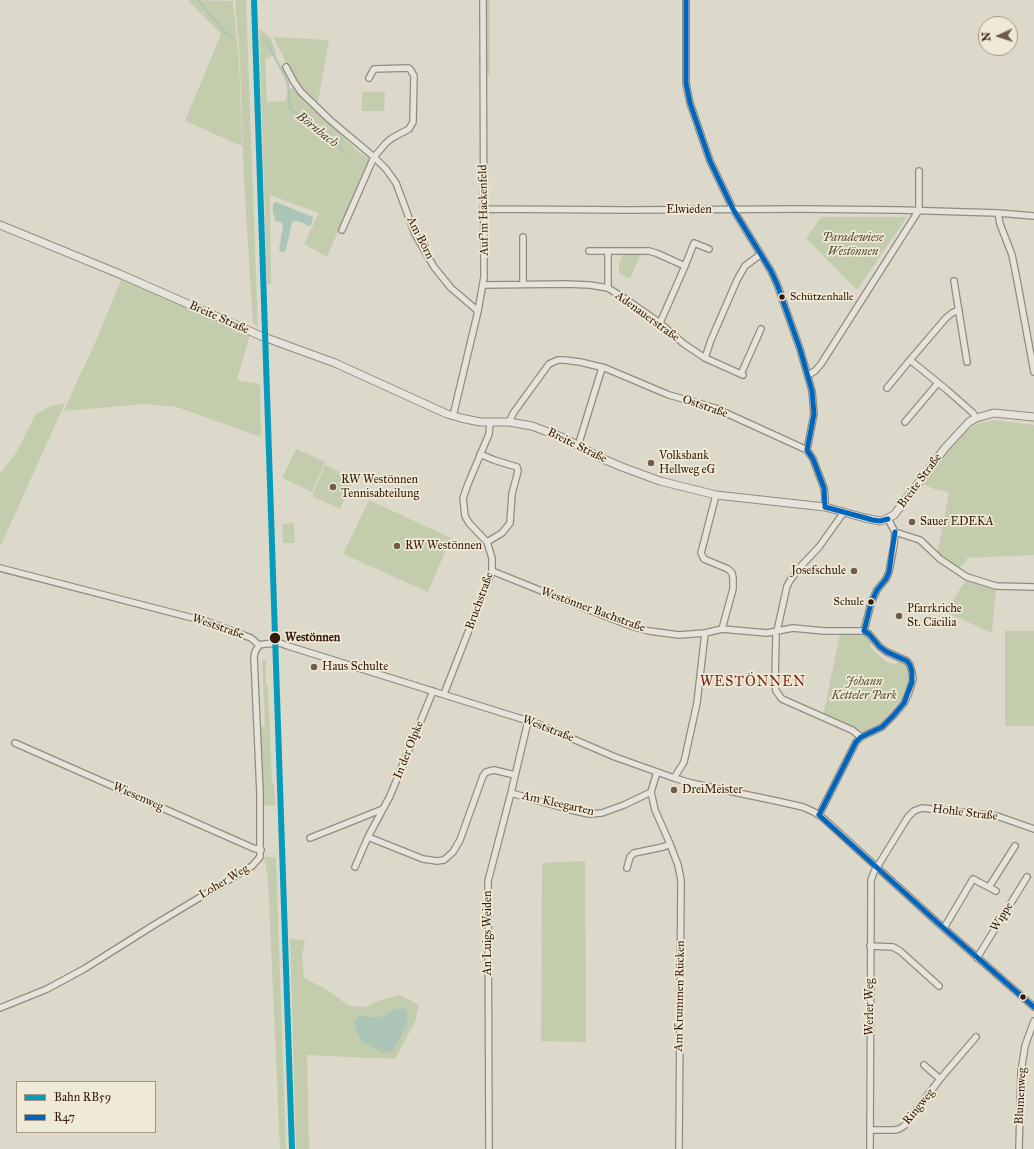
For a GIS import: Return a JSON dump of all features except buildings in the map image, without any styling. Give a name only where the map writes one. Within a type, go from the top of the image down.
[{"type":"street","name":"Auf'm Hackenfeld","points":[[453,416],[483,285],[483,0]]},
{"type":"street","points":[[686,0],[686,84],[694,118],[710,161],[733,209],[761,254],[785,303],[812,391],[814,414],[807,450],[824,488],[825,507]]},
{"type":"street","name":"Am Börn","points":[[286,67],[301,92],[330,120],[386,169],[396,183],[415,234],[434,267],[451,288],[478,311]]},
{"type":"street","points":[[342,230],[374,157],[392,138],[405,132],[412,126],[414,117],[414,76],[408,68],[374,69],[369,78]]},
{"type":"street","points":[[808,375],[818,368],[919,210],[919,171]]},
{"type":"street","name":"Elwieden","points":[[484,209],[801,208],[919,210],[1034,216]]},
{"type":"street","points":[[998,213],[1000,224],[1012,255],[1018,280],[1034,372]]},
{"type":"street","name":"Breite Straße","points":[[0,225],[261,336],[335,363],[453,416],[480,422],[509,422],[542,429],[564,438],[601,458],[654,479],[695,491],[716,495],[825,507],[880,521],[888,519],[896,512],[914,487],[962,428],[976,418],[994,414],[1034,417]]},
{"type":"street","points":[[523,237],[523,284]]},
{"type":"street","points":[[660,323],[694,243],[709,249]]},
{"type":"street","points":[[589,251],[649,251],[685,266]]},
{"type":"street","points":[[608,251],[608,288]]},
{"type":"street","points":[[705,358],[711,340],[737,280],[746,266],[761,254]]},
{"type":"street","points":[[954,281],[967,362]]},
{"type":"street","name":"Adenauerstraße","points":[[483,285],[572,284],[608,288],[660,323],[684,344],[705,358],[742,374],[761,329]]},
{"type":"street","points":[[887,388],[946,318],[959,310]]},
{"type":"street","name":"Oststraße","points":[[509,422],[514,412],[550,364],[558,360],[572,361],[602,368],[669,395],[715,408],[807,450]]},
{"type":"street","points":[[910,360],[973,413],[976,418]]},
{"type":"street","points":[[578,446],[602,368]]},
{"type":"street","points":[[905,422],[938,383]]},
{"type":"street","name":"Bruchstraße","points":[[444,694],[492,571],[492,558],[487,542],[469,523],[463,508],[463,498],[489,434],[490,422]]},
{"type":"street","points":[[480,454],[517,467],[518,471],[512,494],[510,523],[502,533],[487,542]]},
{"type":"street","points":[[716,495],[700,553],[704,559],[732,573],[733,589],[722,629]]},
{"type":"street","points":[[844,512],[819,547],[801,566],[787,586],[776,633],[775,682],[776,691],[782,699],[852,730],[861,738]]},
{"type":"street","points":[[819,815],[856,742],[882,727],[893,716],[904,703],[908,695],[912,679],[912,672],[907,661],[887,652],[864,631],[871,603],[877,590],[886,579],[889,572],[895,532],[888,519]]},
{"type":"street","points":[[895,532],[920,540],[940,559],[967,577],[996,586],[1034,587]]},
{"type":"street","name":"Weststraße","points":[[0,568],[208,622],[251,638],[259,645],[280,643],[444,694],[528,721],[615,757],[674,778],[803,807],[819,815],[977,958],[1034,1007]]},
{"type":"street","name":"Westönner Bachstraße","points":[[492,571],[631,626],[649,631],[679,635],[705,633],[722,629],[776,633],[793,628],[824,631],[864,631]]},
{"type":"street","points":[[674,778],[684,762],[697,703],[705,633]]},
{"type":"street","points":[[259,645],[255,652],[254,658],[261,850]]},
{"type":"street","name":"In der Olpke","points":[[355,867],[368,837],[384,809],[433,691]]},
{"type":"street","name":"An Luigs Weiden","points":[[489,1149],[488,881],[528,721]]},
{"type":"street","name":"Wiesenweg","points":[[15,743],[253,848],[261,850]]},
{"type":"street","points":[[368,837],[423,859],[437,861],[444,860],[453,852],[460,840],[483,776],[486,772],[494,770],[515,775]]},
{"type":"street","points":[[651,792],[657,772]]},
{"type":"street","name":"Am Kleegarten","points":[[511,793],[572,810],[602,814],[651,792]]},
{"type":"street","name":"Am Krummen Rücken","points":[[651,792],[655,810],[678,865],[681,880],[679,1149]]},
{"type":"street","name":"Hohle Straße","points":[[877,867],[908,817],[914,811],[922,808],[997,816],[1034,829]]},
{"type":"street","points":[[310,838],[384,809]]},
{"type":"street","points":[[627,868],[630,857],[634,853],[663,847],[670,844]]},
{"type":"street","points":[[989,887],[1015,846]]},
{"type":"street","name":"Loher Weg","points":[[0,1008],[47,989],[84,969],[252,866],[260,857],[261,850]]},
{"type":"street","name":"Werler Weg","points":[[870,1149],[871,880],[877,867]]},
{"type":"street","name":"Wippe","points":[[977,958],[1027,877]]},
{"type":"street","points":[[944,928],[973,879],[996,891]]},
{"type":"street","points":[[870,946],[893,947],[900,951],[939,986]]},
{"type":"street","name":"Blumenweg","points":[[1019,1149],[1021,1072],[1025,1046],[1034,1021]]},
{"type":"street","name":"Ringweg","points":[[870,1130],[894,1130],[904,1126],[940,1079],[976,1037]]},
{"type":"street","name":"Ringweg","points":[[924,1065],[940,1079]]},
{"type":"green space","points":[[188,0],[233,1],[239,62],[242,146],[185,121],[221,34]]},
{"type":"green space","points":[[235,0],[246,0],[258,327],[253,323],[244,183],[240,63]]},
{"type":"green space","points":[[485,0],[490,0],[490,75],[484,75]]},
{"type":"green space","points":[[259,29],[270,37],[277,54],[265,59],[267,102],[286,101],[288,88],[293,88],[356,149],[369,159],[327,257],[304,244],[319,213],[270,195],[271,284],[267,284]]},
{"type":"green space","points":[[273,37],[329,40],[318,102],[298,84]]},
{"type":"green space","points":[[362,92],[385,92],[384,111],[362,111]]},
{"type":"green space","name":"Paradewiese Westönnen","points":[[821,217],[907,217],[857,290],[806,238]]},
{"type":"green space","points":[[641,254],[630,279],[619,273],[619,263],[622,255]]},
{"type":"green space","points":[[122,278],[250,334],[237,380],[260,384],[261,437],[177,407],[145,404],[64,411],[92,350]]},
{"type":"green space","points":[[65,403],[0,547],[0,474],[16,453],[36,414],[51,406]]},
{"type":"green space","points":[[993,420],[1034,425],[1034,555],[967,558],[965,563],[958,568],[937,555],[949,492],[934,489],[922,483],[962,433],[976,424]]},
{"type":"green space","points":[[296,449],[325,462],[312,492],[282,478]]},
{"type":"green space","name":"RW Westönnen Tennisabteilung","points":[[325,465],[354,479],[340,509],[312,496]]},
{"type":"green space","name":"RW Westönnen","points":[[369,500],[451,538],[428,592],[343,554]]},
{"type":"green space","points":[[294,523],[295,543],[283,543],[282,524]]},
{"type":"green space","points":[[966,580],[996,590],[992,633],[945,612]]},
{"type":"green space","points":[[1005,631],[1034,631],[1034,726],[1005,726]]},
{"type":"green space","name":"Johann Ketteler Park","points":[[863,633],[872,641],[870,647],[885,661],[895,665],[899,660],[909,668],[909,684],[905,694],[880,723],[862,732],[823,716],[840,634]]},
{"type":"green space","points":[[262,660],[266,660],[272,783],[274,785],[275,806],[263,805],[260,727],[265,726]]},
{"type":"green space","points":[[264,857],[276,857],[286,1149],[280,1149],[268,879]]},
{"type":"green space","points":[[585,861],[586,1042],[541,1041],[542,863]]},
{"type":"green space","points":[[290,939],[305,940],[302,956],[304,978],[329,991],[349,1006],[365,1007],[381,1000],[400,995],[419,1005],[415,1022],[395,1059],[307,1055],[309,1149],[296,1149]],"holes":[[[403,1008],[408,1012],[407,1024],[401,1037],[362,1015],[375,1018],[385,1015],[395,1009]]]},
{"type":"shaded area","points":[[276,202],[313,217],[311,225],[308,226],[301,222],[292,222],[286,250],[281,252],[279,249],[283,226],[282,223],[274,220],[275,215],[273,215],[273,204]]},
{"type":"shaded area","points":[[403,1008],[408,1012],[407,1024],[392,1051],[384,1053],[361,1040],[355,1028],[354,1022],[357,1017],[362,1015],[375,1018],[385,1015],[395,1009]]},
{"type":"waterway","points":[[198,0],[225,32],[233,39]]},
{"type":"waterway","name":"Börnbach","points":[[262,38],[266,41],[288,83],[290,108],[325,138],[336,142],[345,153]]},
{"type":"rail line","name":"RB59","points":[[254,0],[292,1149]]},
{"type":"transit line","name":"R47","points":[[686,0],[686,83],[690,103],[710,161],[733,209],[771,271],[777,284],[800,349],[812,391],[814,414],[807,450],[813,459],[824,488],[825,507]]},
{"type":"transit line","name":"R47","points":[[825,507],[873,520],[880,521],[888,519]]},
{"type":"transit line","name":"R47","points":[[864,631],[871,603],[877,590],[886,579],[889,572],[895,532]]},
{"type":"transit line","name":"R47","points":[[819,815],[856,742],[861,737],[882,727],[893,716],[904,703],[912,682],[912,672],[907,661],[887,652],[864,631]]},
{"type":"transit line","name":"R47","points":[[819,815],[938,923],[1034,1007]]},
{"type":"place","name":"Schützenhalle","points":[[782,297]]},
{"type":"place","name":"Volksbank Hellweg eG","points":[[651,463]]},
{"type":"place","name":"RW Westönnen Tennisabteilung","points":[[333,487]]},
{"type":"place","name":"Sauer EDEKA","points":[[912,522]]},
{"type":"place","name":"RW Westönnen","points":[[397,546]]},
{"type":"place","name":"Josefschule","points":[[854,571]]},
{"type":"place","name":"Schule","points":[[871,602]]},
{"type":"place","name":"Pfarrkriche St. Cäcilia","points":[[899,616]]},
{"type":"place","name":"Westönnen","points":[[275,638]]},
{"type":"place","name":"Haus Schulte","points":[[314,667]]},
{"type":"place","name":"DreiMeister","points":[[674,790]]},
{"type":"district","name":"WESTÖNNEN","points":[[753,683]]}]
